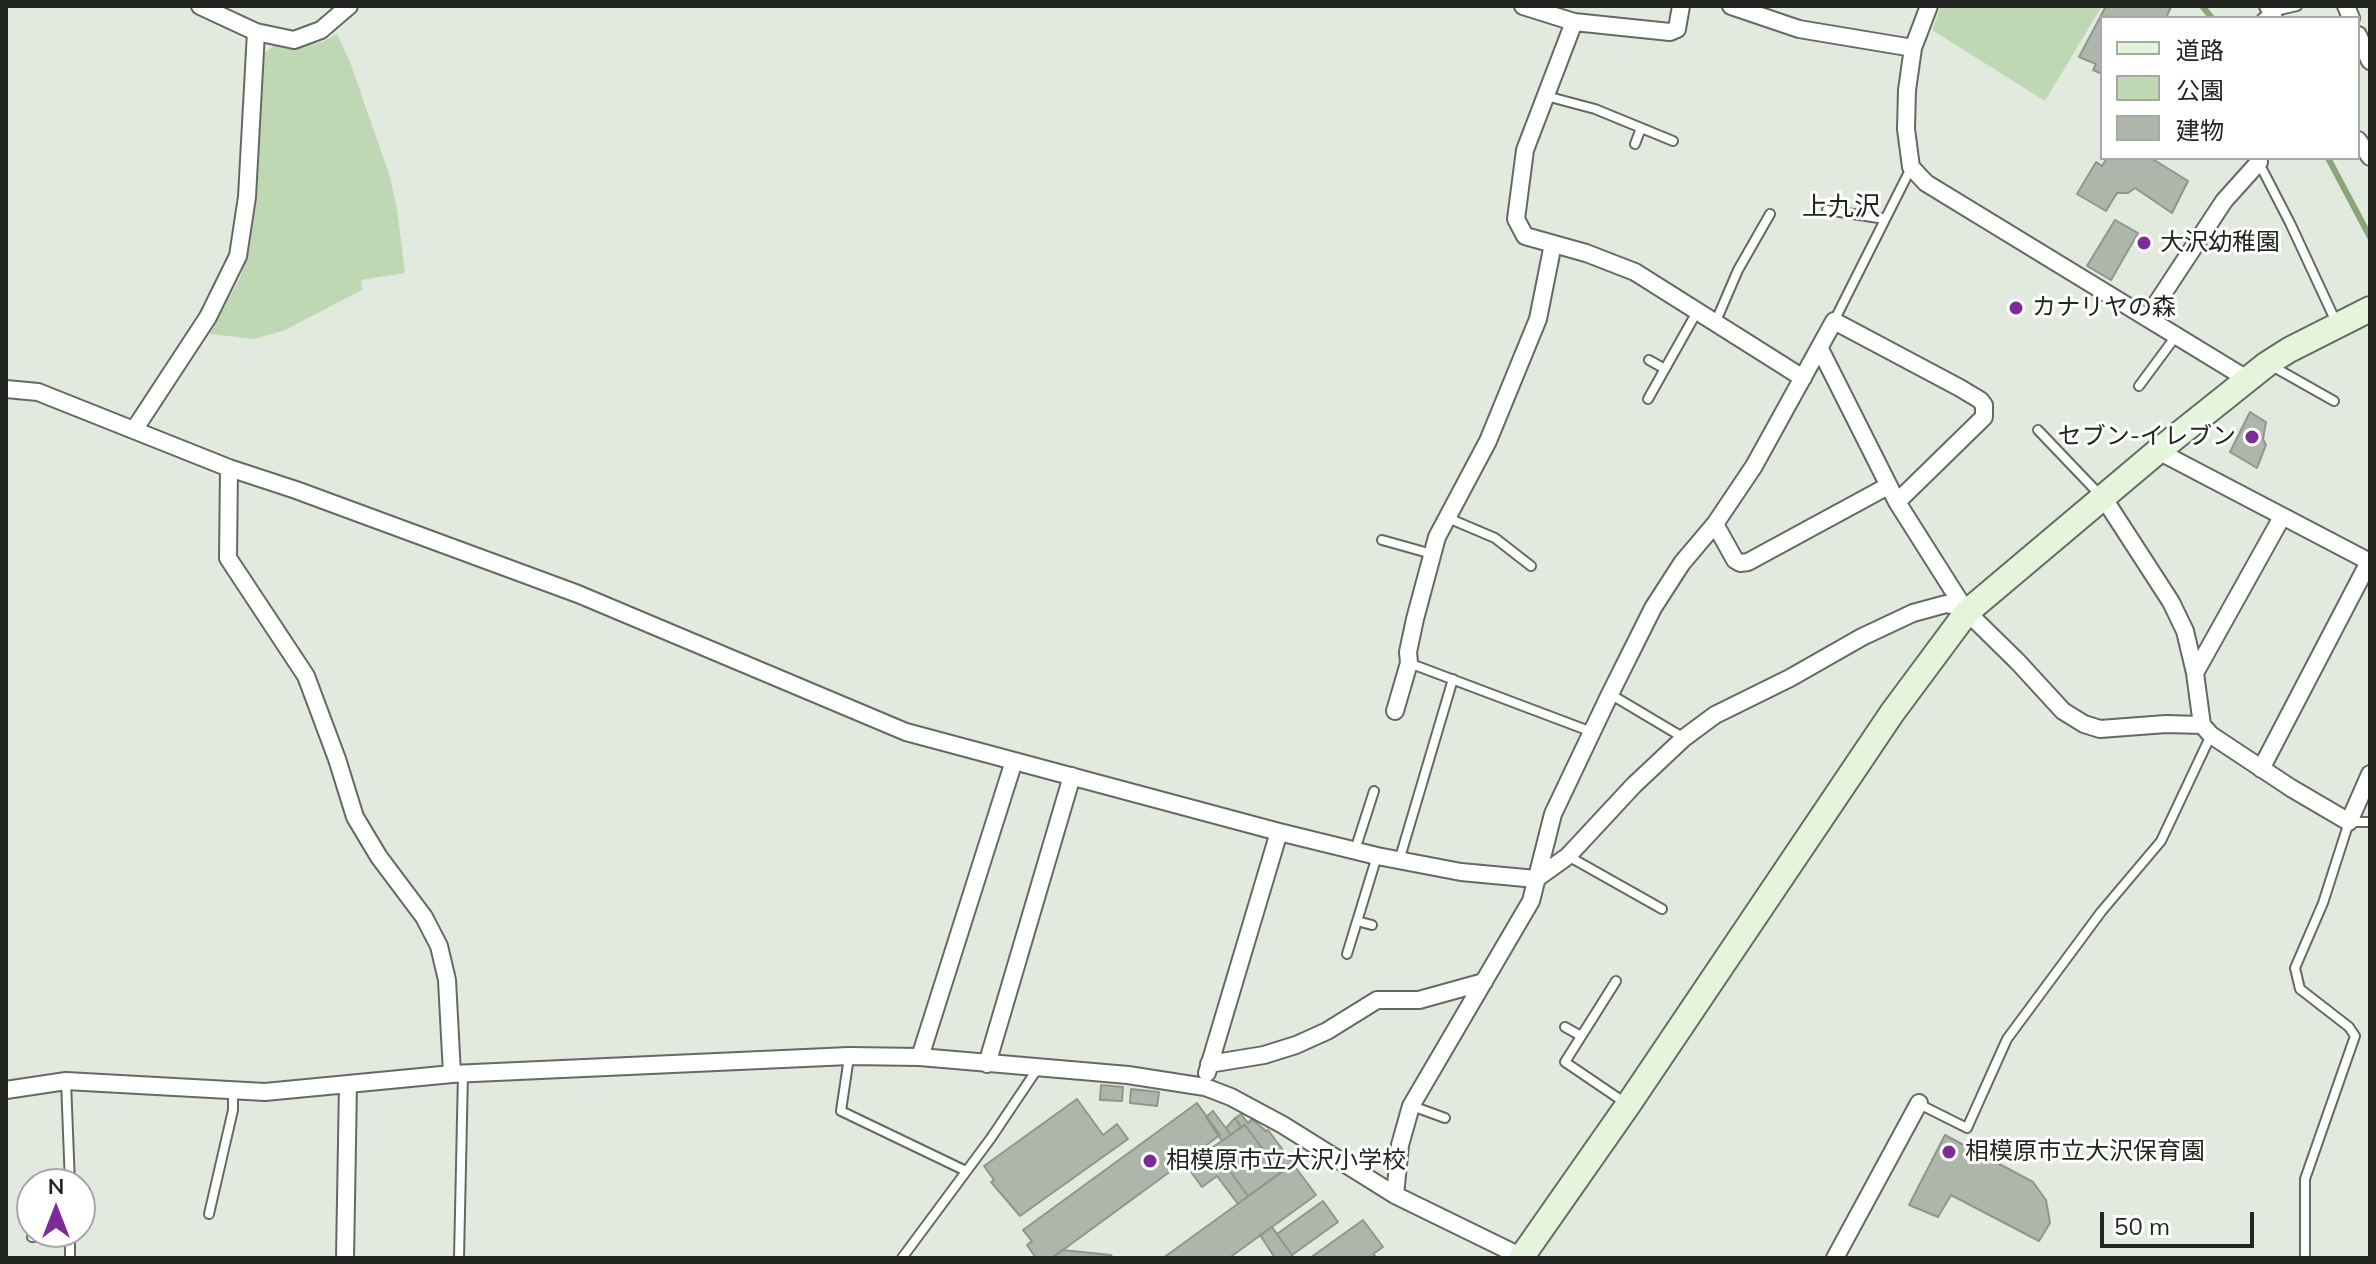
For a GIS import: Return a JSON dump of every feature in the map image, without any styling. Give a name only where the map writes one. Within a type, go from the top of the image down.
[{"type":"street","points":[[200,6],[256,32],[294,40],[321,30],[349,6]]},
{"type":"street","points":[[1523,6],[1566,16],[1674,32],[1681,6]]},
{"type":"street","points":[[1731,6],[1813,33],[1913,48]]},
{"type":"street","points":[[1929,6],[1913,48],[1907,90],[1906,129],[1911,167],[1926,183],[2247,379]]},
{"type":"street","points":[[1566,16],[1546,96],[1525,150],[1516,219],[1525,236],[1586,253],[1635,272],[1803,378]]},
{"type":"street","points":[[134,430],[208,317],[238,256],[247,197],[256,32]]},
{"type":"street","points":[[2360,39],[2370,61]]},
{"type":"street","points":[[2147,318],[2224,201],[2261,160]]},
{"type":"street","points":[[1395,711],[1409,663],[1408,652],[1432,554],[1447,517],[1488,441],[1538,319],[1553,244]]},
{"type":"street","points":[[6,1090],[66,1081],[265,1092],[458,1074],[849,1056],[920,1057],[1128,1075],[1205,1087],[1231,1097],[1283,1125],[1395,1195],[1522,1258],[1892,713],[1967,612],[2247,379],[2337,324],[2370,309]]},
{"type":"street","points":[[1395,1195],[1400,1145],[1411,1106],[1531,901],[1553,814],[1653,608],[1682,563],[1715,524],[1754,466],[1834,321],[1960,388],[1984,405],[1984,417],[1897,502]]},
{"type":"street","points":[[1820,349],[1888,486],[1967,612]]},
{"type":"street","points":[[6,389],[38,392],[229,468],[578,594],[906,732],[1279,832],[1399,861],[1461,872],[1536,879],[1568,856],[1634,785],[1684,738],[1715,715],[1913,613],[1946,604],[1967,612],[2063,711],[2084,724],[2100,729],[2166,724],[2206,730],[2261,769],[2349,822],[2370,774]]},
{"type":"street","points":[[2158,451],[2370,562],[2261,769]]},
{"type":"street","points":[[229,468],[228,558],[306,676],[355,817],[379,857],[424,917],[439,946],[447,980],[458,1074]]},
{"type":"street","points":[[1715,524],[1735,560],[1748,562],[1888,486]]},
{"type":"street","points":[[2103,497],[2171,602],[2185,631],[2206,730]]},
{"type":"street","points":[[2195,673],[2282,517]]},
{"type":"street","points":[[920,1057],[1014,761]]},
{"type":"street","points":[[987,1064],[1072,776]]},
{"type":"street","points":[[1205,1087],[1209,1064],[1279,832]]},
{"type":"street","points":[[1209,1064],[1264,1055],[1296,1045],[1327,1031],[1377,1000],[1419,1000],[1484,982]]},
{"type":"street","points":[[345,1258],[348,1084]]},
{"type":"street","points":[[1835,1258],[1919,1103]]},
{"type":"lane","points":[[2269,13],[2297,6]]},
{"type":"lane","points":[[1546,96],[1595,109],[1673,141]]},
{"type":"lane","points":[[1635,144],[1641,128]]},
{"type":"lane","points":[[2261,160],[2337,324]]},
{"type":"lane","points":[[1834,321],[1911,167]]},
{"type":"lane","points":[[1827,210],[1885,219]]},
{"type":"lane","points":[[1716,321],[1738,270],[1770,214]]},
{"type":"lane","points":[[1648,399],[1698,310]]},
{"type":"lane","points":[[2139,386],[2176,336]]},
{"type":"lane","points":[[1649,360],[1665,369]]},
{"type":"lane","points":[[2267,364],[2334,401]]},
{"type":"lane","points":[[2038,430],[2103,497]]},
{"type":"lane","points":[[1447,517],[1495,538],[1531,566]]},
{"type":"lane","points":[[1382,540],[1432,554]]},
{"type":"lane","points":[[1409,663],[1592,732]]},
{"type":"lane","points":[[1399,861],[1453,679]]},
{"type":"lane","points":[[1610,694],[1684,738]]},
{"type":"lane","points":[[1919,1103],[1967,1128],[2007,1039],[2101,912],[2161,841],[2206,730]]},
{"type":"lane","points":[[1355,851],[1374,791]]},
{"type":"lane","points":[[2305,1258],[2305,1179],[2355,1036],[2349,1027],[2300,989],[2295,968],[2323,903],[2349,822],[2370,822]]},
{"type":"lane","points":[[1347,954],[1377,856]]},
{"type":"lane","points":[[1568,856],[1662,909]]},
{"type":"lane","points":[[1357,921],[1372,925]]},
{"type":"lane","points":[[1616,981],[1565,1062],[1628,1105]]},
{"type":"lane","points":[[1565,1027],[1581,1036]]},
{"type":"lane","points":[[849,1056],[841,1111],[966,1171]]},
{"type":"lane","points":[[902,1258],[1038,1068]]},
{"type":"lane","points":[[458,1074],[459,1258]]},
{"type":"lane","points":[[66,1081],[69,1168]]},
{"type":"lane","points":[[209,1214],[233,1110],[233,1091]]},
{"type":"lane","points":[[1411,1106],[1445,1118]]},
{"type":"green space","points":[[1941,6],[2102,6],[2045,101],[1932,30]]},
{"type":"green space","points":[[337,34],[350,62],[390,177],[405,273],[361,280],[362,290],[283,331],[253,339],[210,334],[241,276],[250,244],[263,54],[275,45],[298,47],[322,42]]},
{"type":"building","points":[[2106,6],[2171,7],[2167,16],[2101,16]]},
{"type":"building","points":[[2100,17],[2100,73],[2093,70],[2096,64],[2079,57]]},
{"type":"building","points":[[2106,160],[2154,160],[2188,181],[2172,213],[2135,188],[2128,193],[2117,193],[2106,211],[2077,194],[2096,162],[2102,166]]},
{"type":"building","points":[[2115,220],[2138,233],[2111,280],[2087,266]]},
{"type":"building","points":[[2250,412],[2266,422],[2263,439],[2266,445],[2257,468],[2230,452]]},
{"type":"building","points":[[1101,1085],[1123,1087],[1122,1101],[1100,1100]]},
{"type":"building","points":[[1131,1089],[1159,1092],[1157,1106],[1130,1103]]},
{"type":"building","points":[[1077,1099],[1103,1135],[1117,1124],[1128,1139],[1020,1216],[991,1182],[994,1180],[984,1166]]},
{"type":"building","points":[[1197,1103],[1220,1135],[1052,1258],[1036,1258],[1027,1245],[1032,1241],[1023,1230]]},
{"type":"building","points":[[1213,1111],[1231,1135],[1222,1141],[1206,1117]]},
{"type":"building","points":[[1241,1114],[1248,1123],[1252,1119],[1268,1130],[1292,1162],[1279,1171],[1245,1125],[1241,1127],[1235,1118]]},
{"type":"building","points":[[1235,1118],[1241,1127],[1231,1135],[1226,1128]]},
{"type":"building","points":[[1245,1125],[1280,1173],[1248,1196],[1213,1147]]},
{"type":"building","points":[[1945,1135],[2033,1182],[2046,1200],[2050,1223],[2039,1241],[1951,1195],[1938,1217],[1909,1205]]},
{"type":"building","points":[[1195,1152],[1207,1167],[1220,1157],[1248,1196],[1238,1204],[1217,1176],[1202,1187],[1183,1161]]},
{"type":"building","points":[[1293,1164],[1316,1195],[1272,1227],[1229,1258],[1163,1258]]},
{"type":"building","points":[[1323,1201],[1338,1222],[1292,1255],[1277,1234]]},
{"type":"building","points":[[1363,1220],[1383,1247],[1373,1254],[1376,1257],[1310,1258]]},
{"type":"building","points":[[1272,1227],[1294,1258],[1275,1258],[1260,1235]]},
{"type":"building","points":[[1062,1250],[1111,1255],[1113,1258],[1052,1258]]},
{"type":"waterway","points":[[2202,6],[2210,16]]},
{"type":"waterway","points":[[2329,160],[2370,237]]},
{"type":"place","name":"大沢幼稚園","points":[[2144,243]]},
{"type":"place","name":"カナリヤの森","points":[[2016,308]]},
{"type":"place","name":"セブン-イレブン","points":[[2252,437]]},
{"type":"place","name":"相模原市立大沢保育園","points":[[1949,1152]]},
{"type":"place","name":"相模原市立大沢小学校","points":[[1150,1161]]},
{"type":"district","name":"上九沢","points":[[1841,207]]}]
